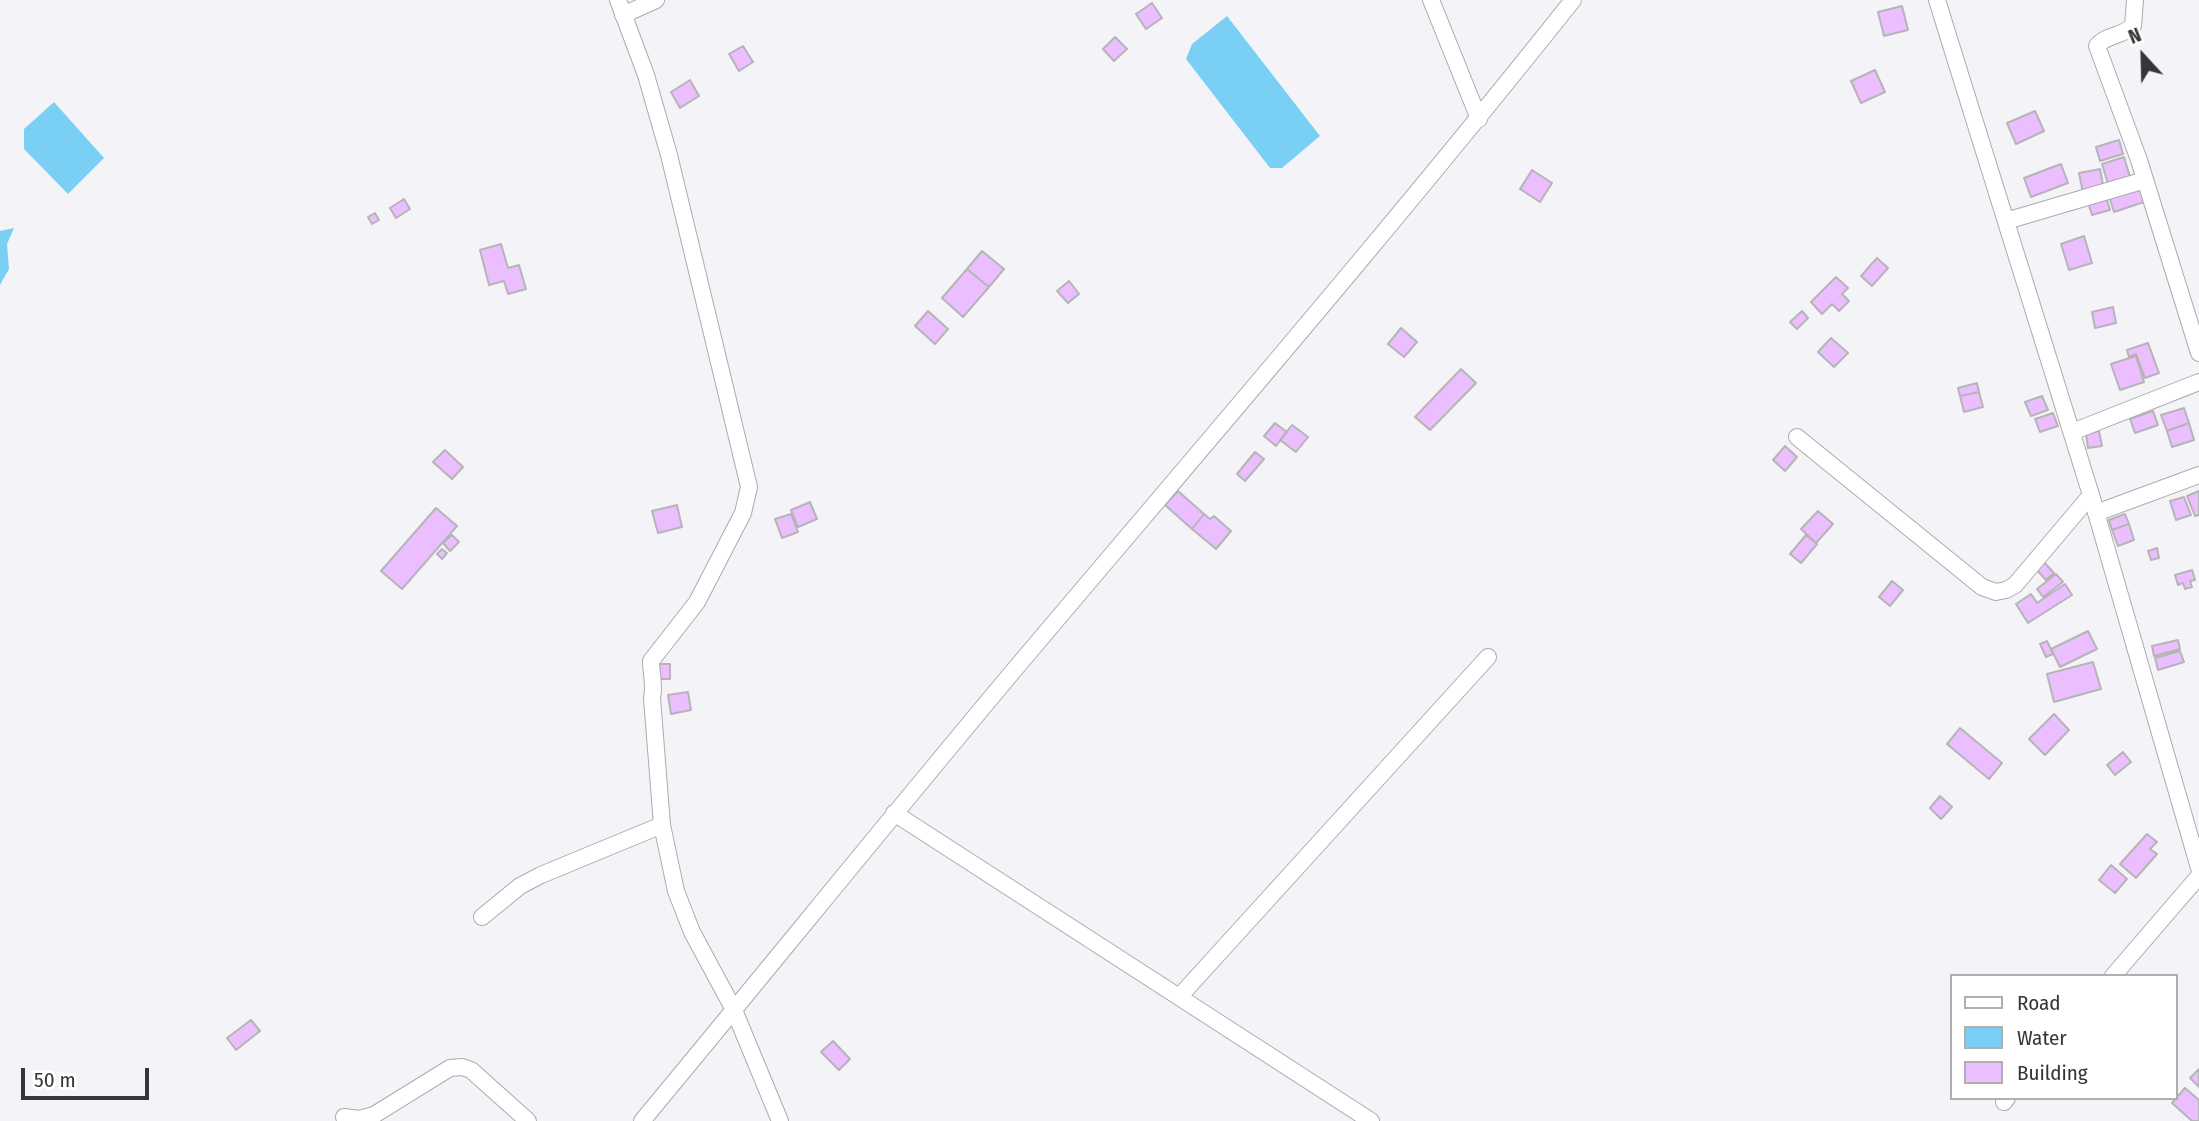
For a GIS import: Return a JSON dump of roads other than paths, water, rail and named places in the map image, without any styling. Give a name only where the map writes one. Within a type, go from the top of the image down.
[{"type":"street","points":[[656,0],[621,7],[646,75],[669,155],[749,487],[743,513],[698,602],[651,661],[655,684],[652,698],[662,825],[676,891],[692,932],[739,1004],[780,1121]]},
{"type":"street","points":[[1431,0],[1479,119]]},
{"type":"street","points":[[642,1121],[894,814],[1479,119],[1573,0]]},
{"type":"street","points":[[1937,0],[2191,818],[2199,868]]},
{"type":"street","points":[[2135,0],[2133,26],[2129,31],[2100,41],[2097,46],[2145,180],[2199,353]]},
{"type":"street","points":[[2006,221],[2145,180]]},
{"type":"street","points":[[2072,432],[2199,382]]},
{"type":"street","points":[[1797,437],[1982,587],[1996,592],[2015,584],[2091,495]]},
{"type":"street","points":[[2096,513],[2199,475]]},
{"type":"street","points":[[1179,997],[1488,657]]},
{"type":"street","points":[[894,814],[1371,1121]]},
{"type":"street","points":[[482,917],[520,886],[541,875],[662,825]]},
{"type":"street","points":[[2115,974],[2199,876]]},
{"type":"street","points":[[344,1117],[359,1119],[374,1115],[450,1068],[461,1067],[471,1070],[528,1121]]},
{"type":"water","points":[[1227,16],[1320,136],[1282,168],[1270,168],[1186,59],[1192,44]]},
{"type":"water","points":[[54,102],[104,158],[68,194],[24,149],[24,129]]},
{"type":"water","points":[[14,228],[7,244],[9,269],[0,285],[0,231]]}]
